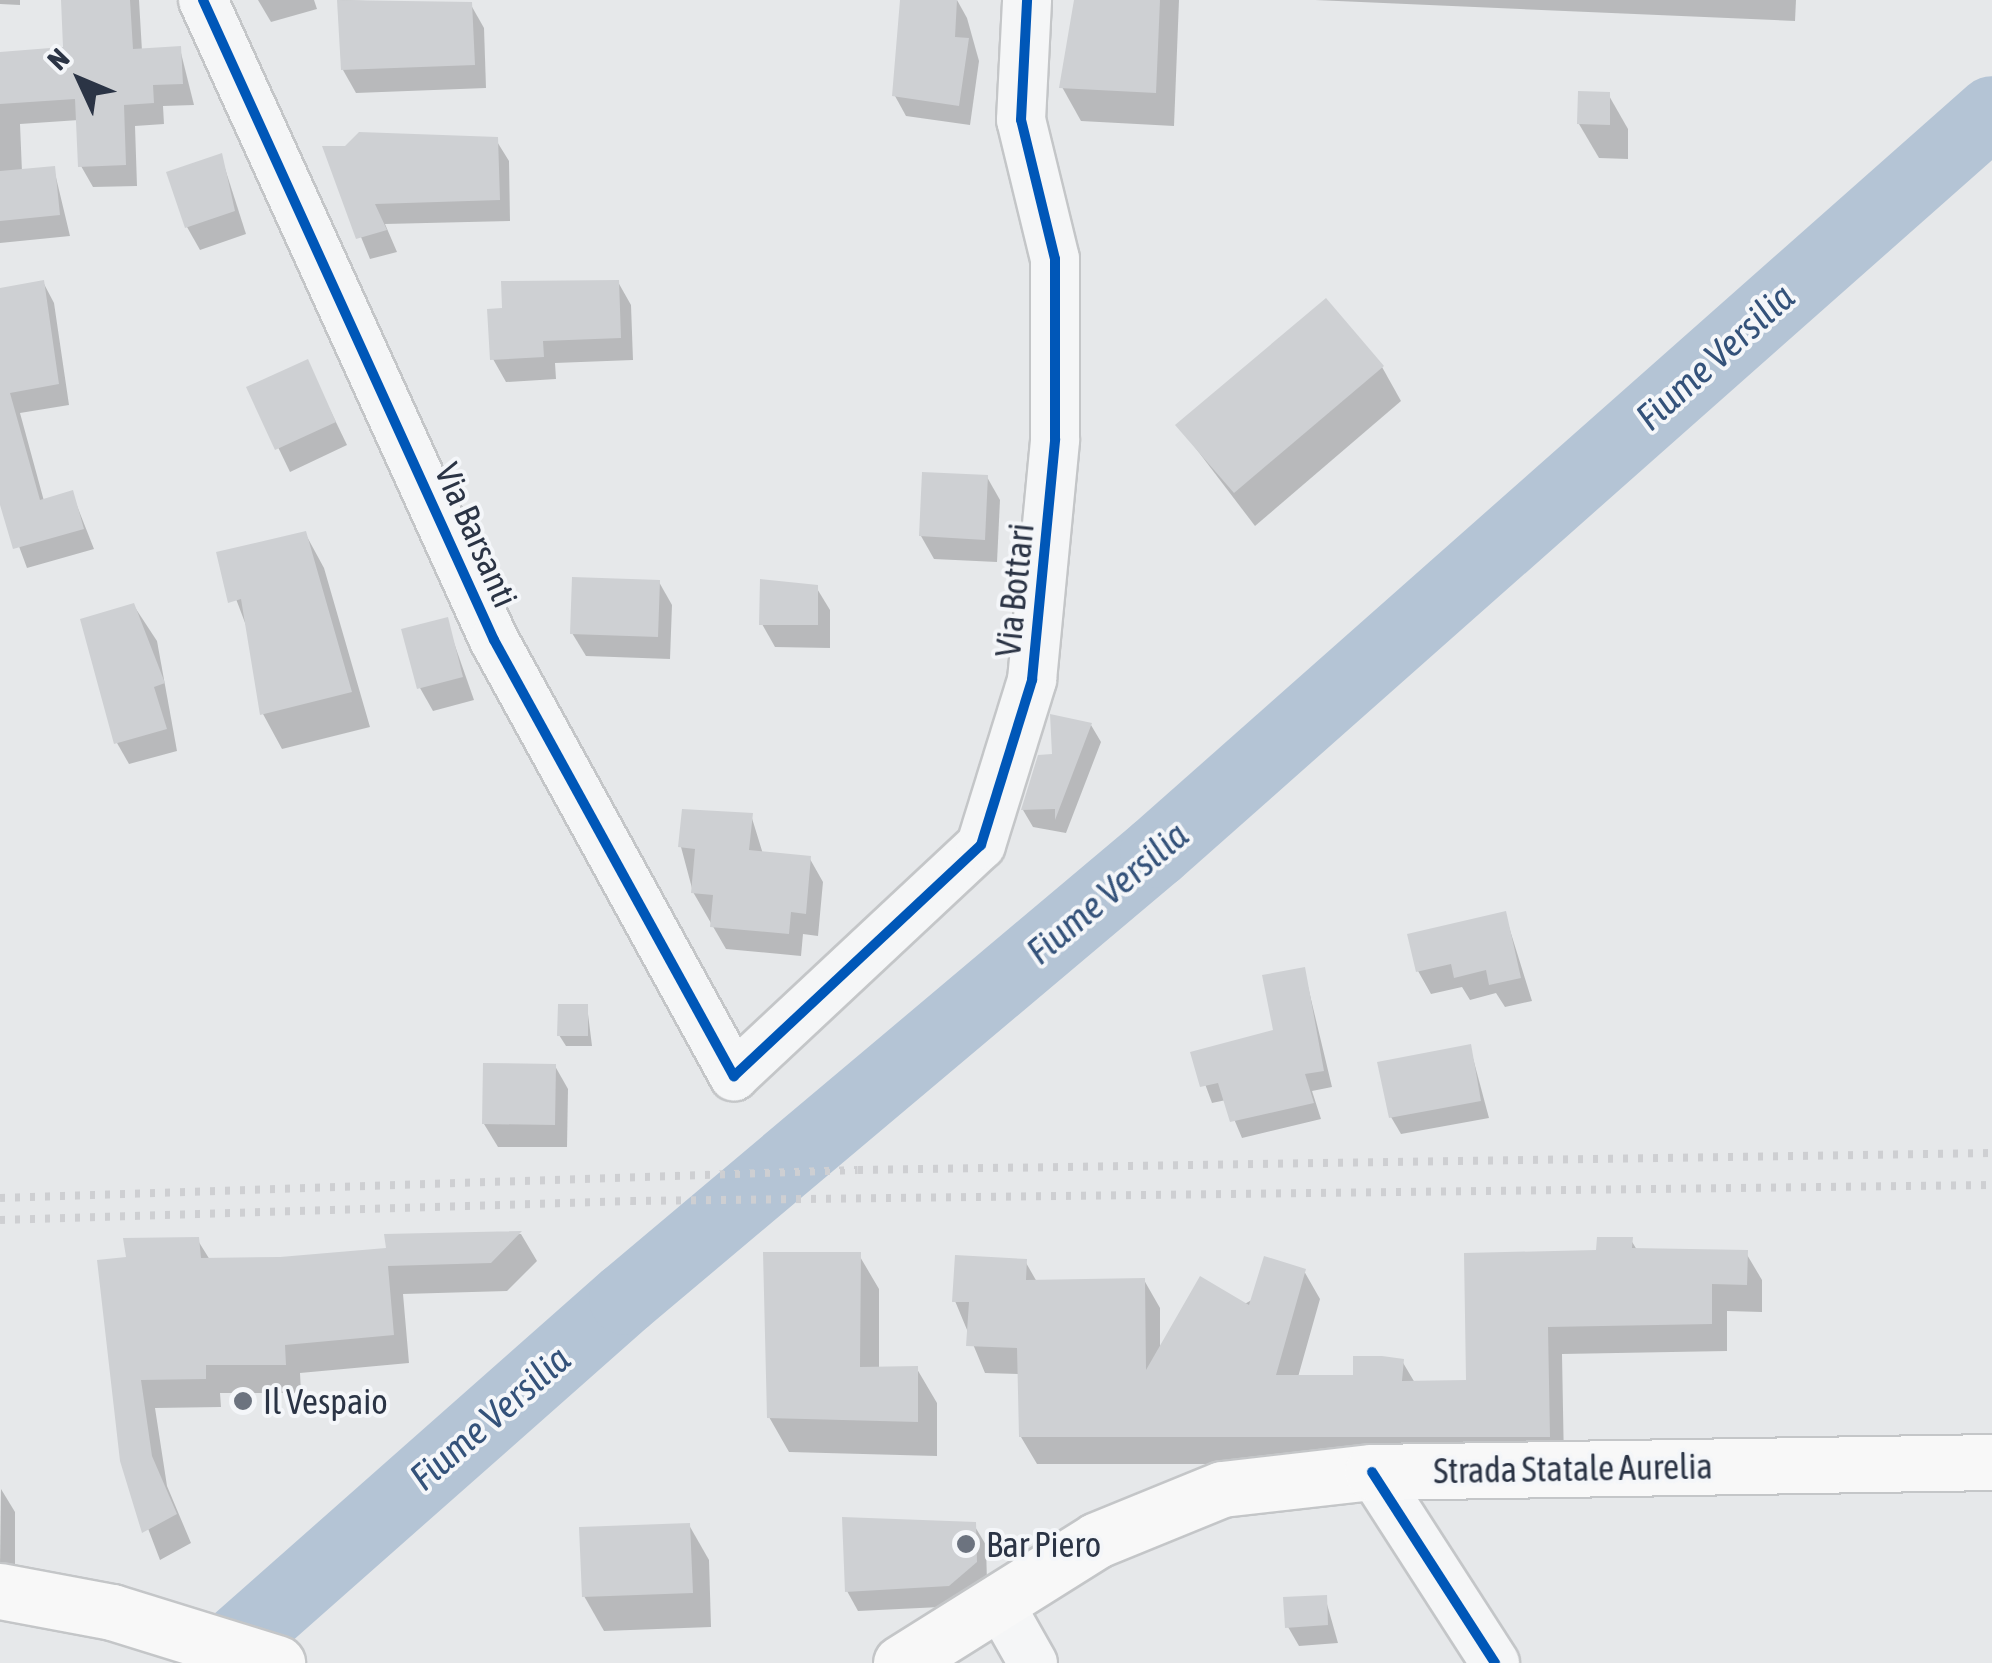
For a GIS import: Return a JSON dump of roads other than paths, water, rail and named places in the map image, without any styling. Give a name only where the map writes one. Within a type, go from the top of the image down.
[{"type":"main road","name":"Strada Statale Aurelia","points":[[901,1663],[1174,1503],[1372,1472],[1992,1462]]},
{"type":"main road","points":[[0,1591],[112,1612],[273,1662]]},
{"type":"street","name":"Via Barsanti","points":[[204,0],[494,640],[734,1076]]},
{"type":"street","name":"Via Bottari","points":[[734,1076],[980,846],[1032,680],[1055,439],[1055,259],[1022,120],[1027,0]]},
{"type":"street","points":[[1372,1472],[1495,1663]]},
{"type":"street","points":[[999,1603],[1033,1663]]},
{"type":"waterway","name":"Fiume Versilia","points":[[213,1663],[625,1299],[1156,852],[1992,112]]},
{"type":"railway","points":[[0,1198],[858,1170],[1992,1153]]},
{"type":"railway","points":[[0,1220],[631,1201],[1992,1185]]},
{"type":"place","name":"Il Vespaio","points":[[243,1401]]},
{"type":"place","name":"Bar Piero","points":[[966,1544]]}]
